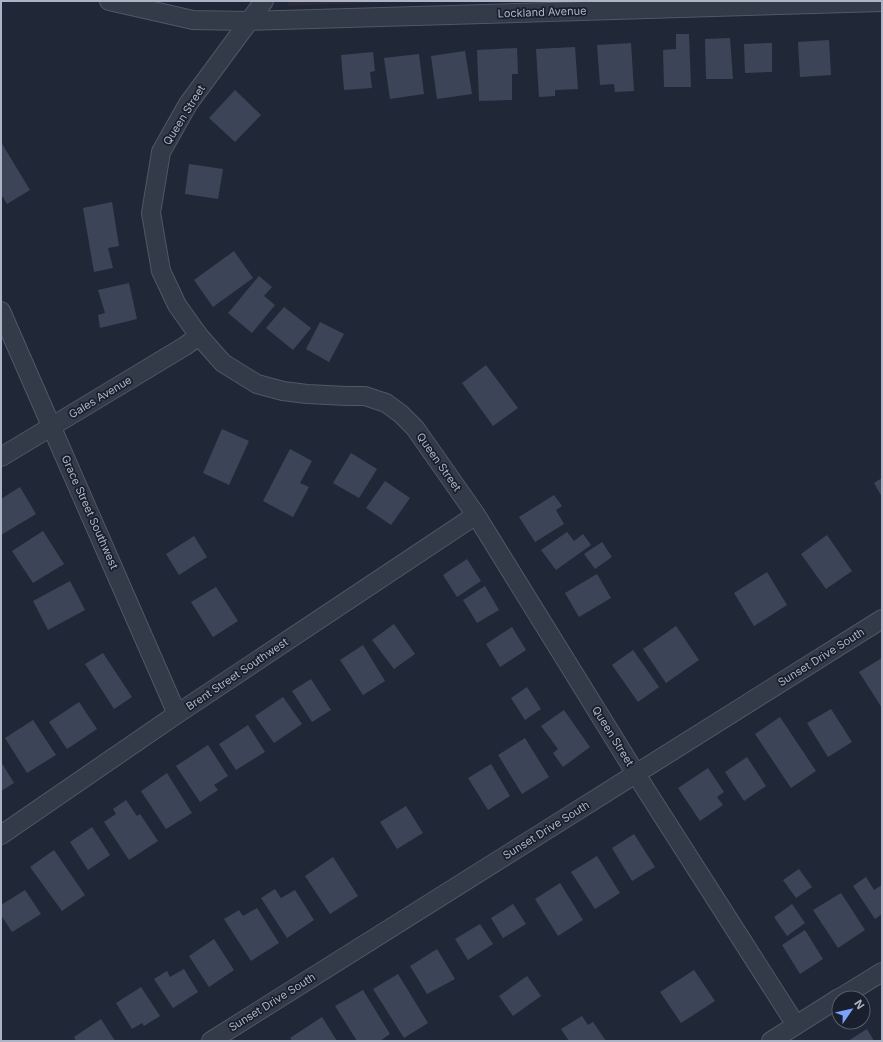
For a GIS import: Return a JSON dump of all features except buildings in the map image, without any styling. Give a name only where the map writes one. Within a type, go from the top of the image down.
[{"type":"street","name":"Lockland Avenue","points":[[109,1],[193,20],[249,21],[882,2]]},
{"type":"street","name":"Queen Street","points":[[264,1],[188,104],[161,152],[151,213],[161,271],[177,305],[199,336],[223,363],[257,384],[283,391],[308,394],[365,396],[386,403],[401,414],[415,428],[476,515],[636,773],[796,1025]]},
{"type":"street","name":"Grace Street Southwest","points":[[1,311],[177,714]]},
{"type":"street","name":"Gales Avenue","points":[[1,457],[199,336]]},
{"type":"street","name":"Brent Street Southwest","points":[[1,835],[177,714],[476,515]]},
{"type":"street","name":"Sunset Drive South","points":[[211,1041],[882,619]]},
{"type":"street","points":[[852,990],[882,972]]},
{"type":"street","points":[[771,1041],[831,1003]]},
{"type":"shaded area","points":[[287,1],[406,1],[288,6]]}]
